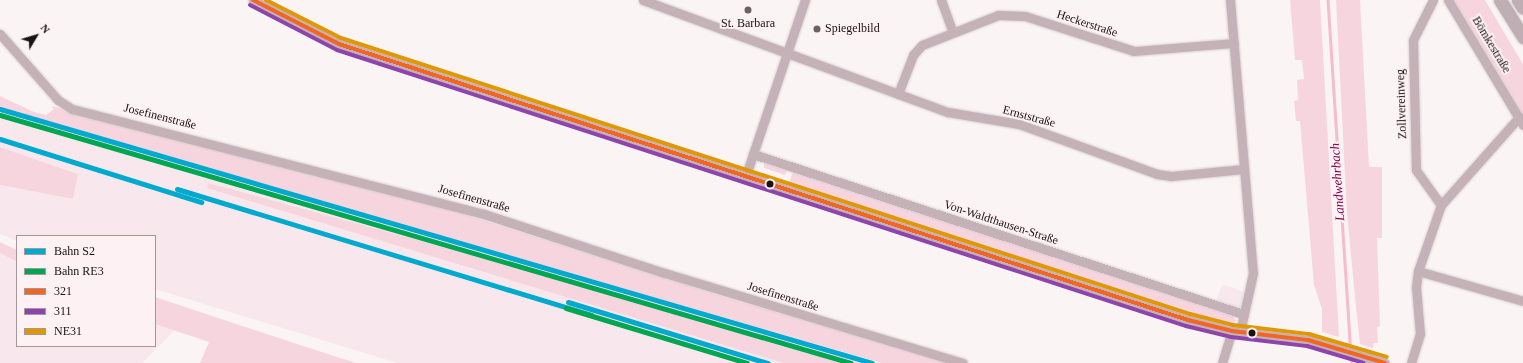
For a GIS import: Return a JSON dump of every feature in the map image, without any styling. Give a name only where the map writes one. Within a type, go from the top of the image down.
[{"type":"highway","points":[[1500,0],[1523,37]]},
{"type":"highway","points":[[1518,0],[1523,8]]},
{"type":"street","points":[[253,0],[339,44],[746,175],[1188,320],[1236,331],[1308,340],[1340,348],[1385,363]]},
{"type":"street","name":"Ernststraße","points":[[643,0],[960,116],[1019,124],[1157,174],[1171,176],[1244,169]]},
{"type":"street","points":[[746,175],[805,0]]},
{"type":"street","points":[[941,0],[952,30]]},
{"type":"street","points":[[1222,363],[1243,314],[1253,279],[1230,0]]},
{"type":"street","name":"Zollvereinweg","points":[[1433,0],[1413,40],[1416,162],[1427,189],[1440,205]]},
{"type":"street","name":"Bömkestraße","points":[[1448,0],[1521,121]]},
{"type":"street","name":"Heckerstraße","points":[[898,94],[917,50],[952,30],[988,17],[1015,14],[1134,51],[1234,43]]},
{"type":"street","name":"Josefinenstraße","points":[[0,34],[58,100],[72,109],[484,214],[665,273],[963,363]]},
{"type":"street","points":[[1411,363],[1420,334],[1416,287],[1418,271],[1440,205],[1521,121]]},
{"type":"street","name":"Von-Waldthausen-Straße","points":[[753,154],[1243,314]]},
{"type":"street","points":[[1418,271],[1523,301]]},
{"type":"shaded area","points":[[1290,0],[1320,0],[1339,337],[1322,332],[1322,309],[1314,285],[1300,121],[1296,121],[1294,101],[1298,100],[1297,80],[1304,79],[1302,60],[1295,60]]},
{"type":"shaded area","points":[[1336,0],[1360,0],[1369,167],[1382,167],[1382,238],[1377,238],[1380,326],[1377,327],[1378,343],[1374,343],[1373,348],[1360,344],[1357,317],[1347,214]]},
{"type":"shaded area","points":[[1452,0],[1485,0],[1523,64],[1523,119]]},
{"type":"shaded area","points":[[0,96],[34,112],[46,115],[54,109],[51,106],[429,203],[721,296],[948,363],[882,363],[50,124],[0,107]]},
{"type":"shaded area","points":[[0,107],[132,148],[882,363],[859,363],[208,183],[207,188],[783,363],[397,363],[156,289],[156,235],[16,235],[16,241],[0,234],[0,185],[73,199],[78,174],[0,147]]},
{"type":"shaded area","points":[[0,147],[78,174],[73,199],[0,185]]},
{"type":"shaded area","points":[[764,162],[1232,314],[1236,321],[1231,325],[1196,318],[788,185],[793,172],[787,170],[785,175],[764,168]]},
{"type":"shaded area","points":[[208,183],[561,279],[859,363],[783,363],[207,188]]},
{"type":"shaded area","points":[[0,242],[16,250],[16,261],[0,253]]},
{"type":"shaded area","points":[[0,253],[16,261],[16,347],[156,347],[156,324],[175,330],[142,363],[0,363]]},
{"type":"shaded area","points":[[1222,284],[1244,292],[1241,307],[1216,301]]},
{"type":"shaded area","points":[[156,297],[356,363],[200,363],[209,342],[156,324]]},
{"type":"waterway","name":"Landwehrbach","points":[[1328,0],[1351,351]]},
{"type":"waterway","name":"Landwehrbach","points":[[1351,356],[1352,363]]},
{"type":"rail line","name":"S2","points":[[0,109],[872,363]]},
{"type":"rail line","name":"RE3","points":[[0,115],[851,363]]},
{"type":"rail line","name":"S2","points":[[0,139],[201,202]]},
{"type":"rail line","name":"S2","points":[[177,189],[591,315]]},
{"type":"rail line","name":"S2","points":[[568,302],[768,363]]},
{"type":"rail line","name":"RE3","points":[[566,308],[747,363]]},
{"type":"transit line","name":"321","points":[[253,0],[339,44],[1188,320],[1232,331],[1308,340],[1385,363]]},
{"type":"transit line","name":"NE31","points":[[266,0],[341,38],[1190,314],[1233,325],[1309,334],[1387,357]]},
{"type":"transit line","name":"311","points":[[250,5],[337,50],[1186,326],[1231,337],[1307,346],[1364,363]]},
{"type":"place","name":"St. Barbara","points":[[748,10]]},
{"type":"place","name":"Spiegelbild","points":[[817,29]]}]
